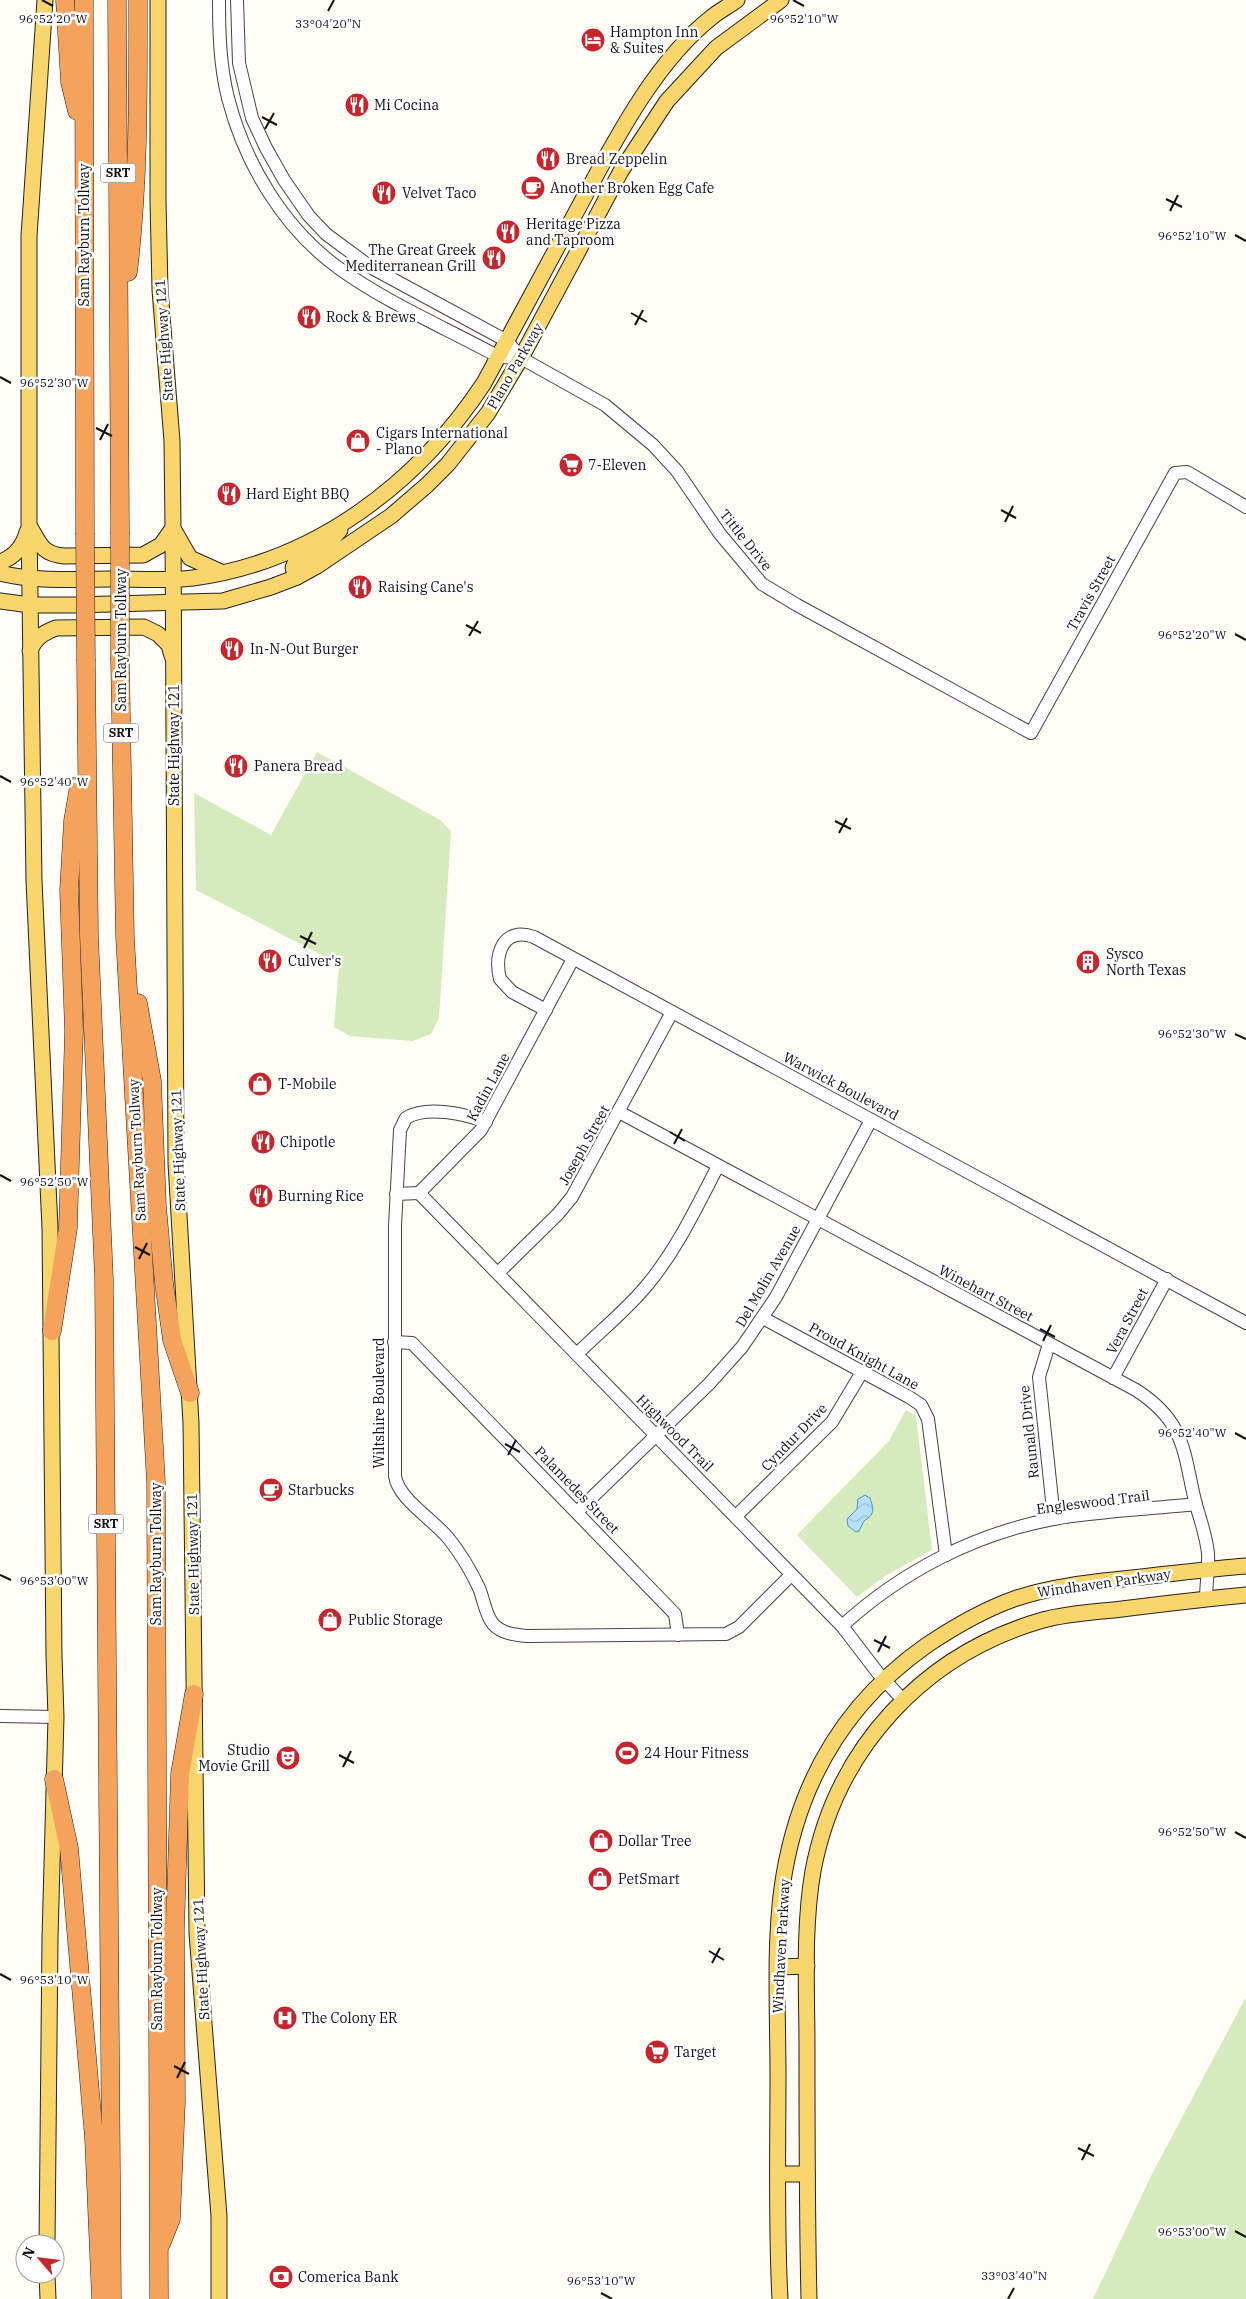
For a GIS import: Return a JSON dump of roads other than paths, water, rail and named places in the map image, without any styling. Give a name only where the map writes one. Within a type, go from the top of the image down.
[{"type":"highway","points":[[65,0],[70,82],[84,136]]},
{"type":"highway","name":"Sam Rayburn Tollway","points":[[84,0],[86,749],[89,935],[104,1280],[112,2299]]},
{"type":"highway","name":"Sam Rayburn Tollway","points":[[117,0],[120,660],[125,937],[156,1482],[159,2299]]},
{"type":"highway","points":[[119,347],[132,240],[138,106],[138,0]]},
{"type":"highway","points":[[52,1331],[68,1228],[74,1031],[69,890],[73,821],[86,749]]},
{"type":"highway","points":[[125,937],[152,1080],[157,1206],[164,1283],[172,1340],[190,1393]]},
{"type":"highway","points":[[158,2251],[171,2219],[176,2101],[176,1930],[180,1774],[194,1694]]},
{"type":"highway","points":[[54,1779],[70,1848],[94,2138],[101,2299]]},
{"type":"main road","points":[[46,0],[29,236],[29,526],[34,881],[50,1228],[52,1331],[56,1717],[49,1968],[47,2234]]},
{"type":"main road","name":"State Highway 121","points":[[158,0],[160,290],[172,441],[176,1163],[190,1393],[198,1933],[219,2216],[219,2299]]},
{"type":"main road","name":"Plano Parkway","points":[[0,574],[30,578],[193,578],[221,572],[294,549],[350,520],[398,483],[445,436],[471,404],[499,356],[611,147],[646,93],[676,53],[701,26],[737,0]]},
{"type":"main road","name":"Plano Parkway","points":[[0,601],[30,605],[174,604],[202,603],[240,596],[297,577],[371,530],[427,485],[468,440],[488,414],[521,358],[621,171],[667,101],[716,48],[781,0]]},
{"type":"main road","points":[[297,577],[293,568],[295,563],[327,545],[350,520]]},
{"type":"main road","points":[[29,526],[44,551],[54,556],[142,555],[161,544],[173,528],[190,558],[221,572]]},
{"type":"main road","points":[[0,562],[8,559],[20,549],[29,526]]},
{"type":"main road","points":[[174,667],[183,622],[188,613],[202,603]]},
{"type":"main road","points":[[30,652],[34,641],[44,632],[56,628],[144,627],[158,634],[169,644],[174,667]]},
{"type":"main road","name":"Windhaven Parkway","points":[[780,2299],[778,1967],[781,1891],[790,1842],[800,1807],[822,1760],[839,1732],[865,1699],[900,1665],[949,1631],[987,1610],[1016,1598],[1078,1584],[1246,1566]]},
{"type":"main road","name":"Windhaven Parkway","points":[[808,2299],[807,1966],[811,1884],[816,1856],[827,1818],[846,1775],[859,1752],[874,1731],[903,1700],[928,1679],[967,1652],[1006,1633],[1035,1623],[1079,1614],[1246,1595]]},
{"type":"main road","points":[[778,1967],[807,1966]]},
{"type":"main road","points":[[778,2174],[807,2174]]},
{"type":"main road","points":[[47,2284],[48,2299]]},
{"type":"street","points":[[219,0],[222,66],[228,98],[250,158],[268,191],[288,221],[316,250],[364,285],[499,356],[521,358]]},
{"type":"street","points":[[237,0],[239,63],[252,118],[284,180],[309,216],[326,234],[372,268],[507,341],[521,358]]},
{"type":"street","name":"Tittle Drive","points":[[521,358],[605,405],[653,444],[677,472],[720,534],[762,584],[797,605],[1031,732]]},
{"type":"street","name":"Travis Street","points":[[1031,732],[1175,473],[1187,472],[1246,508]]},
{"type":"street","name":"Warwick Boulevard","points":[[546,1010],[512,992],[503,984],[499,973],[499,957],[504,942],[512,936],[526,934],[1246,1323]]},
{"type":"street","name":"Kadin Lane","points":[[419,1193],[476,1137],[486,1122],[573,959]]},
{"type":"street","name":"Joseph Street","points":[[498,1273],[558,1214],[572,1197],[672,1012]]},
{"type":"street","name":"Wiltshire Boulevard","points":[[486,1122],[464,1114],[420,1112],[406,1118],[399,1134],[396,1194],[394,1342],[396,1483],[401,1494],[432,1520],[458,1550],[472,1574],[493,1624],[504,1632],[519,1635],[723,1634],[732,1631],[791,1575]]},
{"type":"street","name":"Winehart Street","points":[[619,1112],[1113,1378],[1152,1401],[1170,1422],[1184,1448],[1196,1504],[1206,1536],[1208,1556],[1206,1599]]},
{"type":"street","name":"Del Molin Avenue","points":[[577,1512],[731,1361],[763,1318],[871,1120]]},
{"type":"street","points":[[577,1354],[640,1293],[660,1269],[681,1236],[718,1166]]},
{"type":"street","points":[[396,1194],[419,1193]]},
{"type":"street","name":"Highwood Trail","points":[[419,1193],[842,1626],[884,1680],[903,1700]]},
{"type":"street","name":"Vera Street","points":[[1113,1378],[1167,1279]]},
{"type":"street","name":"Proud Knight Lane","points":[[763,1318],[917,1401],[926,1412],[946,1555]]},
{"type":"street","name":"Palamedes Street","points":[[394,1342],[412,1343],[577,1512],[675,1614],[678,1635]]},
{"type":"street","name":"Raunald Drive","points":[[1049,1344],[1039,1377],[1054,1519]]},
{"type":"street","name":"Cyndur Drive","points":[[736,1516],[832,1422],[862,1372]]},
{"type":"street","name":"Engleswood Trail","points":[[842,1626],[893,1585],[946,1555],[990,1536],[1054,1519],[1196,1504]]},
{"type":"street","points":[[0,1716],[56,1717]]},
{"type":"water","points":[[865,1495],[870,1498],[873,1511],[864,1521],[859,1531],[856,1532],[848,1526],[847,1519],[857,1509],[858,1499]]},
{"type":"place","name":"Hampton Inn & Suites","points":[[593,40]]},
{"type":"place","name":"Mi Cocina","points":[[357,105]]},
{"type":"place","name":"Bread Zeppelin","points":[[548,159]]},
{"type":"place","name":"Another Broken Egg Cafe","points":[[533,188]]},
{"type":"place","name":"Velvet Taco","points":[[384,193]]},
{"type":"place","name":"Heritage Pizza and Taproom","points":[[508,232]]},
{"type":"place","name":"The Great Greek Mediterranean Grill","points":[[494,258]]},
{"type":"place","name":"Rock & Brews","points":[[309,317]]},
{"type":"place","name":"Cigars International - Plano","points":[[358,441]]},
{"type":"place","name":"7-Eleven","points":[[571,465]]},
{"type":"place","name":"Hard Eight BBQ","points":[[229,494]]},
{"type":"place","name":"Raising Cane's","points":[[360,587]]},
{"type":"place","name":"In-N-Out Burger","points":[[232,649]]},
{"type":"place","name":"Panera Bread","points":[[236,766]]},
{"type":"place","name":"Culver's","points":[[270,961]]},
{"type":"place","name":"Sysco North Texas","points":[[1088,962]]},
{"type":"place","name":"T-Mobile","points":[[260,1084]]},
{"type":"place","name":"Chipotle","points":[[263,1142]]},
{"type":"place","name":"Burning Rice","points":[[261,1196]]},
{"type":"place","name":"Starbucks","points":[[271,1490]]},
{"type":"place","name":"Public Storage","points":[[330,1620]]},
{"type":"place","name":"24 Hour Fitness","points":[[627,1753]]},
{"type":"place","name":"Studio Movie Grill","points":[[288,1758]]},
{"type":"place","name":"Dollar Tree","points":[[601,1841]]},
{"type":"place","name":"PetSmart","points":[[600,1879]]},
{"type":"place","name":"The Colony ER","points":[[285,2018]]},
{"type":"place","name":"Target","points":[[657,2052]]},
{"type":"place","name":"Comerica Bank","points":[[281,2277]]}]
